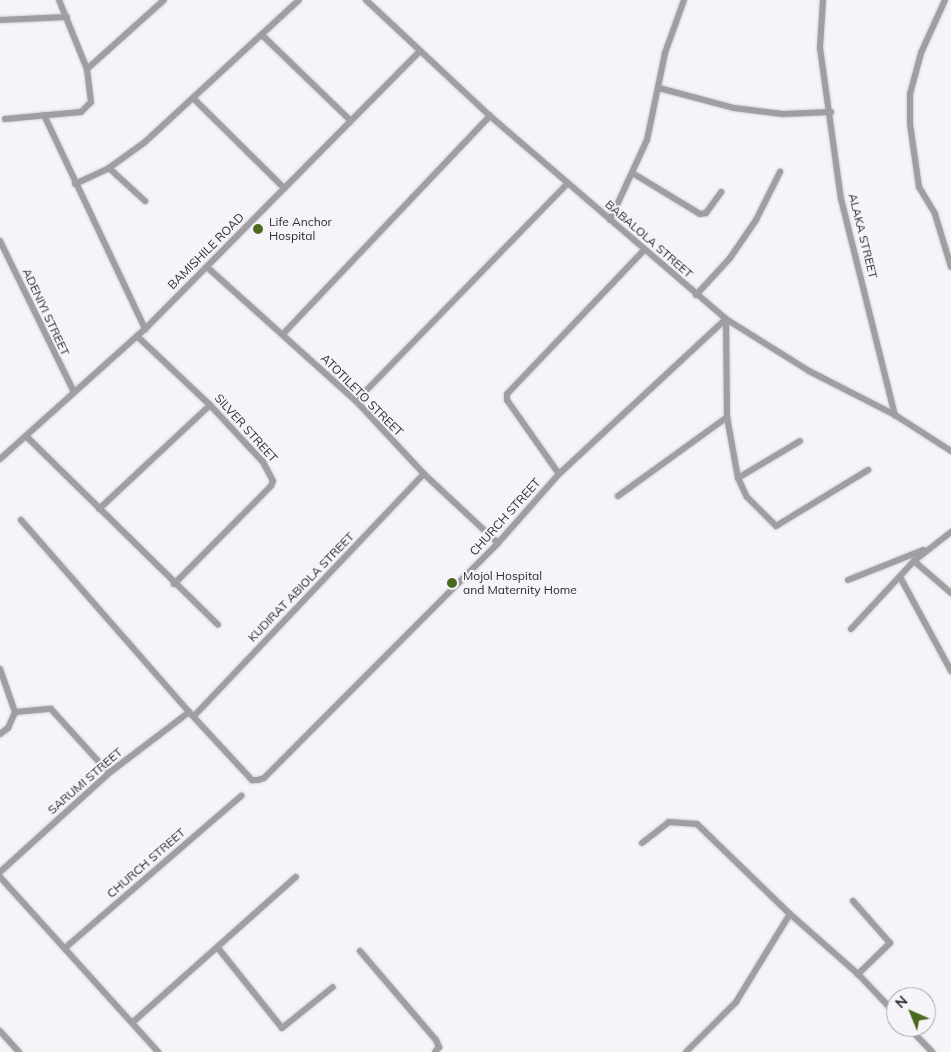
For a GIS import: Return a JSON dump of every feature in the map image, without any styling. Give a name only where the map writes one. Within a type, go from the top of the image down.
[{"type":"street","points":[[5,119],[81,112],[88,106],[92,96],[87,69],[59,0]]},
{"type":"street","points":[[87,69],[164,0]]},
{"type":"street","points":[[75,184],[109,168],[145,142],[194,99],[299,0]]},
{"type":"street","name":"BABALOLA STREET","points":[[366,0],[490,116],[726,319],[809,371],[895,415],[951,451]]},
{"type":"street","points":[[610,220],[634,174],[647,140],[666,53],[684,0]]},
{"type":"street","name":"ALAKA STREET","points":[[823,0],[820,48],[831,112],[841,199],[895,415]]},
{"type":"street","points":[[945,0],[922,53],[910,94],[910,124],[919,187],[935,214],[951,267]]},
{"type":"street","points":[[0,20],[67,17]]},
{"type":"street","points":[[262,35],[349,119]]},
{"type":"street","name":"BAMISHILE ROAD","points":[[0,459],[145,329],[349,119],[420,51]]},
{"type":"street","points":[[659,88],[734,108],[783,114],[831,112]]},
{"type":"street","points":[[194,99],[284,188]]},
{"type":"street","points":[[44,115],[145,329]]},
{"type":"street","points":[[283,334],[490,116]]},
{"type":"street","points":[[109,168],[145,201]]},
{"type":"street","points":[[696,294],[730,258],[756,220],[780,172]]},
{"type":"street","points":[[634,174],[700,214],[706,213],[722,192]]},
{"type":"street","points":[[356,401],[567,184]]},
{"type":"street","name":"ADENIYI STREET","points":[[0,241],[74,392]]},
{"type":"street","points":[[559,474],[507,400],[507,394],[644,250]]},
{"type":"street","name":"ATOTILETO STREET","points":[[207,267],[356,401],[424,474],[498,543]]},
{"type":"street","points":[[726,319],[727,417],[738,478],[747,497],[776,526],[868,470]]},
{"type":"street","name":"CHURCH STREET","points":[[191,714],[252,780],[264,778],[498,543],[559,474],[726,319]]},
{"type":"street","name":"SILVER STREET","points":[[137,336],[210,405],[263,462],[272,480],[271,486],[174,584]]},
{"type":"street","points":[[99,509],[210,405]]},
{"type":"street","points":[[618,496],[727,417]]},
{"type":"street","points":[[26,436],[174,584],[218,625]]},
{"type":"street","points":[[738,478],[800,441]]},
{"type":"street","name":"KUDIRAT ABIOLA STREET","points":[[191,714],[424,474]]},
{"type":"street","points":[[21,520],[191,714]]},
{"type":"street","points":[[851,629],[914,561],[928,548],[951,532]]},
{"type":"street","points":[[848,580],[928,548]]},
{"type":"street","points":[[914,561],[951,593]]},
{"type":"street","points":[[900,577],[951,671]]},
{"type":"street","points":[[0,669],[15,712],[8,728],[0,734]]},
{"type":"street","points":[[15,712],[51,709],[109,773]]},
{"type":"street","name":"SARUMI STREET","points":[[0,872],[109,773],[191,714]]},
{"type":"street","name":"CHURCH STREET","points":[[65,948],[241,796]]},
{"type":"street","points":[[642,843],[669,822],[697,824],[790,914],[858,974],[886,1003]]},
{"type":"street","points":[[0,877],[158,1052]]},
{"type":"street","points":[[132,1022],[218,948],[296,877]]},
{"type":"street","points":[[853,901],[890,943],[858,974]]},
{"type":"street","points":[[686,1052],[736,1002],[790,914]]},
{"type":"street","points":[[218,948],[282,1028],[333,986]]},
{"type":"street","points":[[360,951],[436,1040],[439,1047],[436,1052]]},
{"type":"street","points":[[0,1031],[19,1052]]},
{"type":"street","points":[[918,1037],[932,1052]]},
{"type":"place","name":"Life Anchor Hospital","points":[[258,229]]},
{"type":"place","name":"Mojol Hospital and Maternity Home","points":[[452,583]]}]
